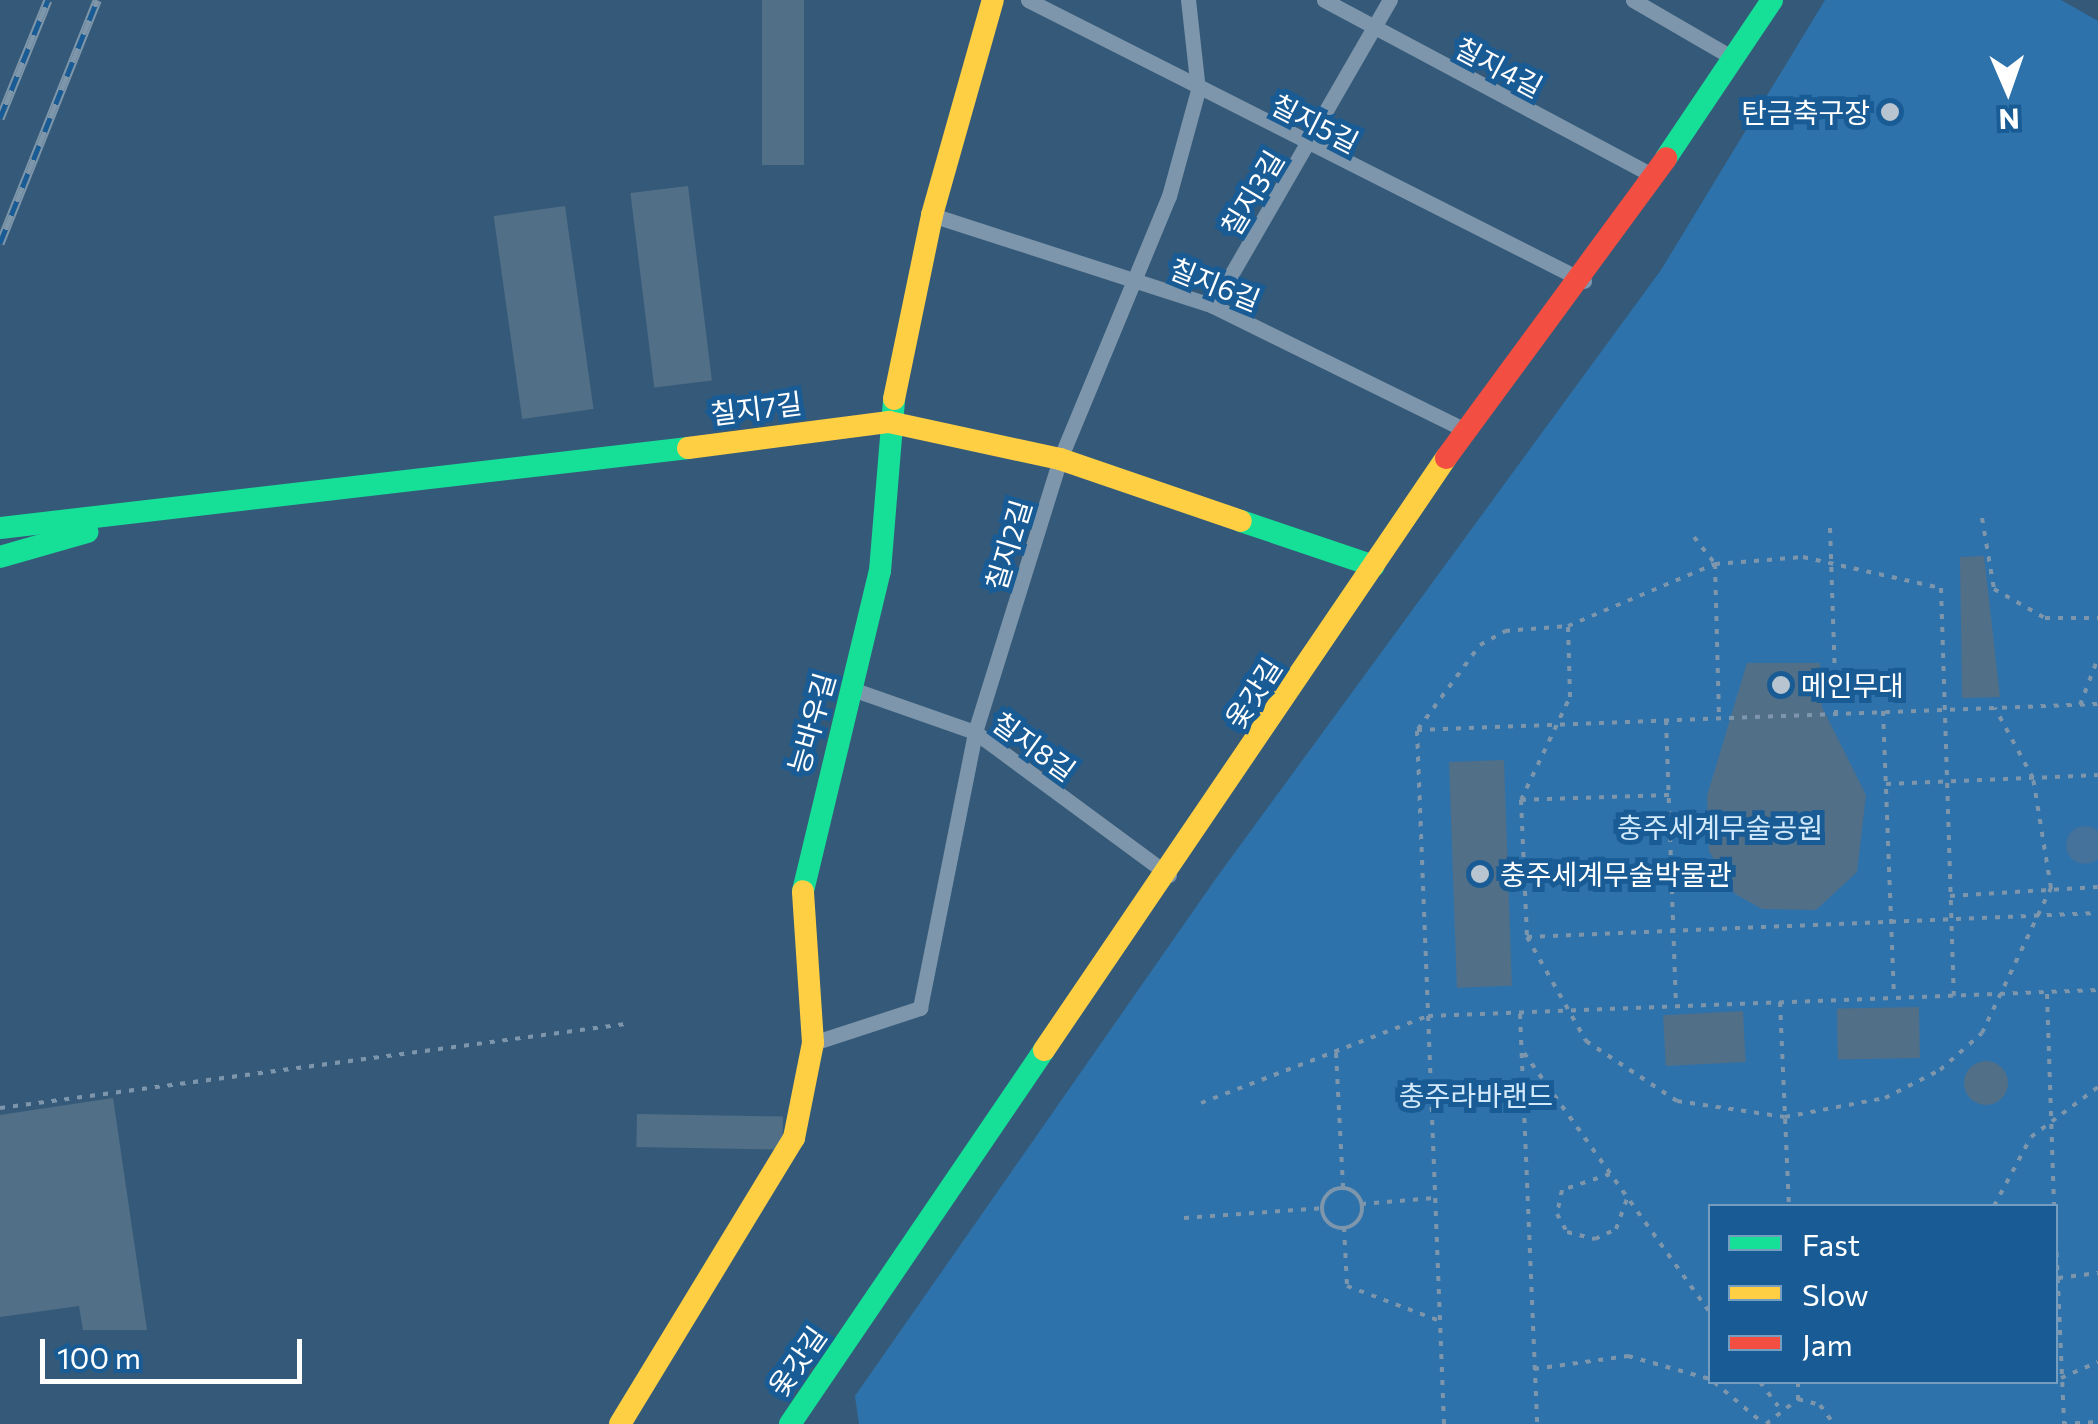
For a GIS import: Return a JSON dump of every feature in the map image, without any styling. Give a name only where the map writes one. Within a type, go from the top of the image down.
[{"type":"street","name":"능바우길","points":[[620,1424],[778,1179],[813,1043],[802,869],[852,690],[880,571],[888,422],[932,215],[993,0]]},
{"type":"street","name":"칠지5길","points":[[1028,0],[1308,149],[1584,281]]},
{"type":"street","name":"칠지2길","points":[[813,1043],[920,1008],[976,732],[1060,460],[1135,278],[1198,90],[1188,0]]},
{"type":"street","name":"칠지4길","points":[[1324,0],[1653,176]]},
{"type":"street","name":"칠지3길","points":[[1213,306],[1308,149],[1390,0]]},
{"type":"street","points":[[1633,0],[1733,58]]},
{"type":"street","name":"옻갓길","points":[[790,1424],[1169,876],[1465,430],[1584,281],[1772,0]]},
{"type":"street","name":"칠지6길","points":[[932,215],[1213,306],[1465,430]]},
{"type":"street","name":"칠지7길","points":[[0,528],[129,520],[888,422],[1060,460],[1374,566]]},
{"type":"street","name":"칠지7길","points":[[0,557],[129,520]]},
{"type":"street","name":"칠지8길","points":[[852,690],[976,732],[1169,876]]},
{"type":"path","points":[[1982,518],[1994,588],[2045,618],[2098,618]]},
{"type":"path","points":[[1830,528],[1836,714]]},
{"type":"path","points":[[1694,537],[1715,564],[1719,718]]},
{"type":"path","points":[[1444,1424],[1418,730],[1480,645],[1505,631],[1568,626],[1658,580],[1715,564],[1831,561],[1941,588],[1944,781],[1954,996]]},
{"type":"path","points":[[1568,626],[1570,697],[1521,800],[1527,937],[1564,1012],[1624,1073],[1677,1101],[1785,1117],[1885,1098],[1940,1070],[1982,1033],[2052,888],[2033,778],[1995,708]]},
{"type":"path","points":[[2080,705],[2098,658]]},
{"type":"path","points":[[1418,730],[2098,704]]},
{"type":"path","points":[[1882,712],[1894,998]]},
{"type":"path","points":[[1666,720],[1676,1006]]},
{"type":"path","points":[[1886,784],[2098,775]]},
{"type":"path","points":[[1521,800],[1669,795]]},
{"type":"path","points":[[1950,896],[2098,887]]},
{"type":"path","points":[[1527,937],[2098,913]]},
{"type":"path","points":[[1201,1103],[1428,1016],[2098,990]]},
{"type":"path","points":[[2046,994],[2054,1204]]},
{"type":"path","points":[[1780,1002],[1790,1204]]},
{"type":"path","points":[[1520,1014],[1537,1424]]},
{"type":"path","points":[[0,1108],[625,1024]]},
{"type":"path","points":[[1522,1050],[1708,1310]]},
{"type":"path","points":[[1336,1052],[1343,1188],[1362,1204],[1436,1198]]},
{"type":"path","points":[[1995,1204],[2010,1164],[2051,1116],[2098,1087]]},
{"type":"path","points":[[1610,1174],[1562,1190],[1557,1214],[1567,1232],[1595,1239],[1616,1229],[1628,1198]]},
{"type":"path","points":[[1184,1218],[1322,1208],[1343,1188]]},
{"type":"path","points":[[1362,1204],[1344,1228],[1347,1286],[1440,1321]]},
{"type":"path","points":[[1322,1208],[1344,1228]]},
{"type":"path","points":[[2058,1278],[2098,1273]]},
{"type":"path","points":[[2058,1318],[2063,1424],[2098,1422]]},
{"type":"path","points":[[1534,1369],[1628,1356],[1708,1379]]},
{"type":"path","points":[[2061,1378],[2098,1363]]},
{"type":"path","points":[[1717,1384],[1765,1424],[1778,1406],[1798,1399],[1820,1405],[1834,1424]]},
{"type":"path","points":[[1762,1384],[1778,1406]]},
{"type":"path","points":[[1798,1384],[1798,1399]]},
{"type":"green space","name":"충주세계무술공원","points":[[1825,0],[2061,0],[2098,21],[2098,1424],[859,1424],[855,1396],[1217,877],[1661,270]]},
{"type":"shaded area","points":[[2078,827],[2099,831],[2099,859],[2078,863],[2067,852],[2067,838]]},
{"type":"building","points":[[762,0],[804,0],[804,165],[762,165]]},
{"type":"building","points":[[688,186],[712,381],[654,388],[630,193]]},
{"type":"building","points":[[565,206],[594,409],[522,419],[494,216]]},
{"type":"building","points":[[1984,556],[2000,697],[1962,698],[1960,557]]},
{"type":"building","points":[[1747,663],[1820,663],[1822,707],[1866,795],[1857,872],[1816,910],[1762,909],[1735,894],[1709,851],[1707,796]]},
{"type":"building","name":"충주세계무술박물관","points":[[1504,760],[1512,986],[1457,988],[1449,762]]},
{"type":"building","points":[[1919,1007],[1920,1058],[1838,1059],[1837,1008]]},
{"type":"building","points":[[1743,1011],[1746,1062],[1666,1066],[1663,1015]]},
{"type":"building","points":[[1986,1061],[2001,1068],[2008,1083],[2001,1098],[1986,1105],[1971,1098],[1964,1083],[1971,1068]]},
{"type":"building","points":[[113,1098],[147,1330],[83,1330],[79,1306],[0,1317],[0,1115]]},
{"type":"building","points":[[637,1114],[783,1117],[782,1150],[636,1147]]},
{"type":"railway","points":[[0,118],[48,0]]},
{"type":"railway","points":[[0,243],[97,0]]},
{"type":"traffic: fast","points":[[1666,158],[1772,0]]},
{"type":"traffic: fast","points":[[803,891],[880,571],[894,399]]},
{"type":"traffic: fast","points":[[0,528],[688,448]]},
{"type":"traffic: fast","points":[[1241,521],[1374,566]]},
{"type":"traffic: fast","points":[[0,557],[87,532]]},
{"type":"traffic: fast","points":[[790,1424],[1044,1050]]},
{"type":"traffic: slow","points":[[894,399],[932,215],[993,0]]},
{"type":"traffic: slow","points":[[688,448],[889,422],[1060,459],[1241,521]]},
{"type":"traffic: slow","points":[[1044,1050],[1446,458]]},
{"type":"traffic: slow","points":[[620,1424],[794,1138],[813,1043],[803,891]]},
{"type":"traffic: jam","points":[[1446,458],[1666,158]]},
{"type":"place","name":"탄금축구장","points":[[1890,112]]},
{"type":"place","name":"메인무대","points":[[1781,685]]},
{"type":"place","name":"충주세계무술박물관","points":[[1480,874]]},
{"type":"park label","name":"충주라바랜드","points":[[1476,1095]]}]
